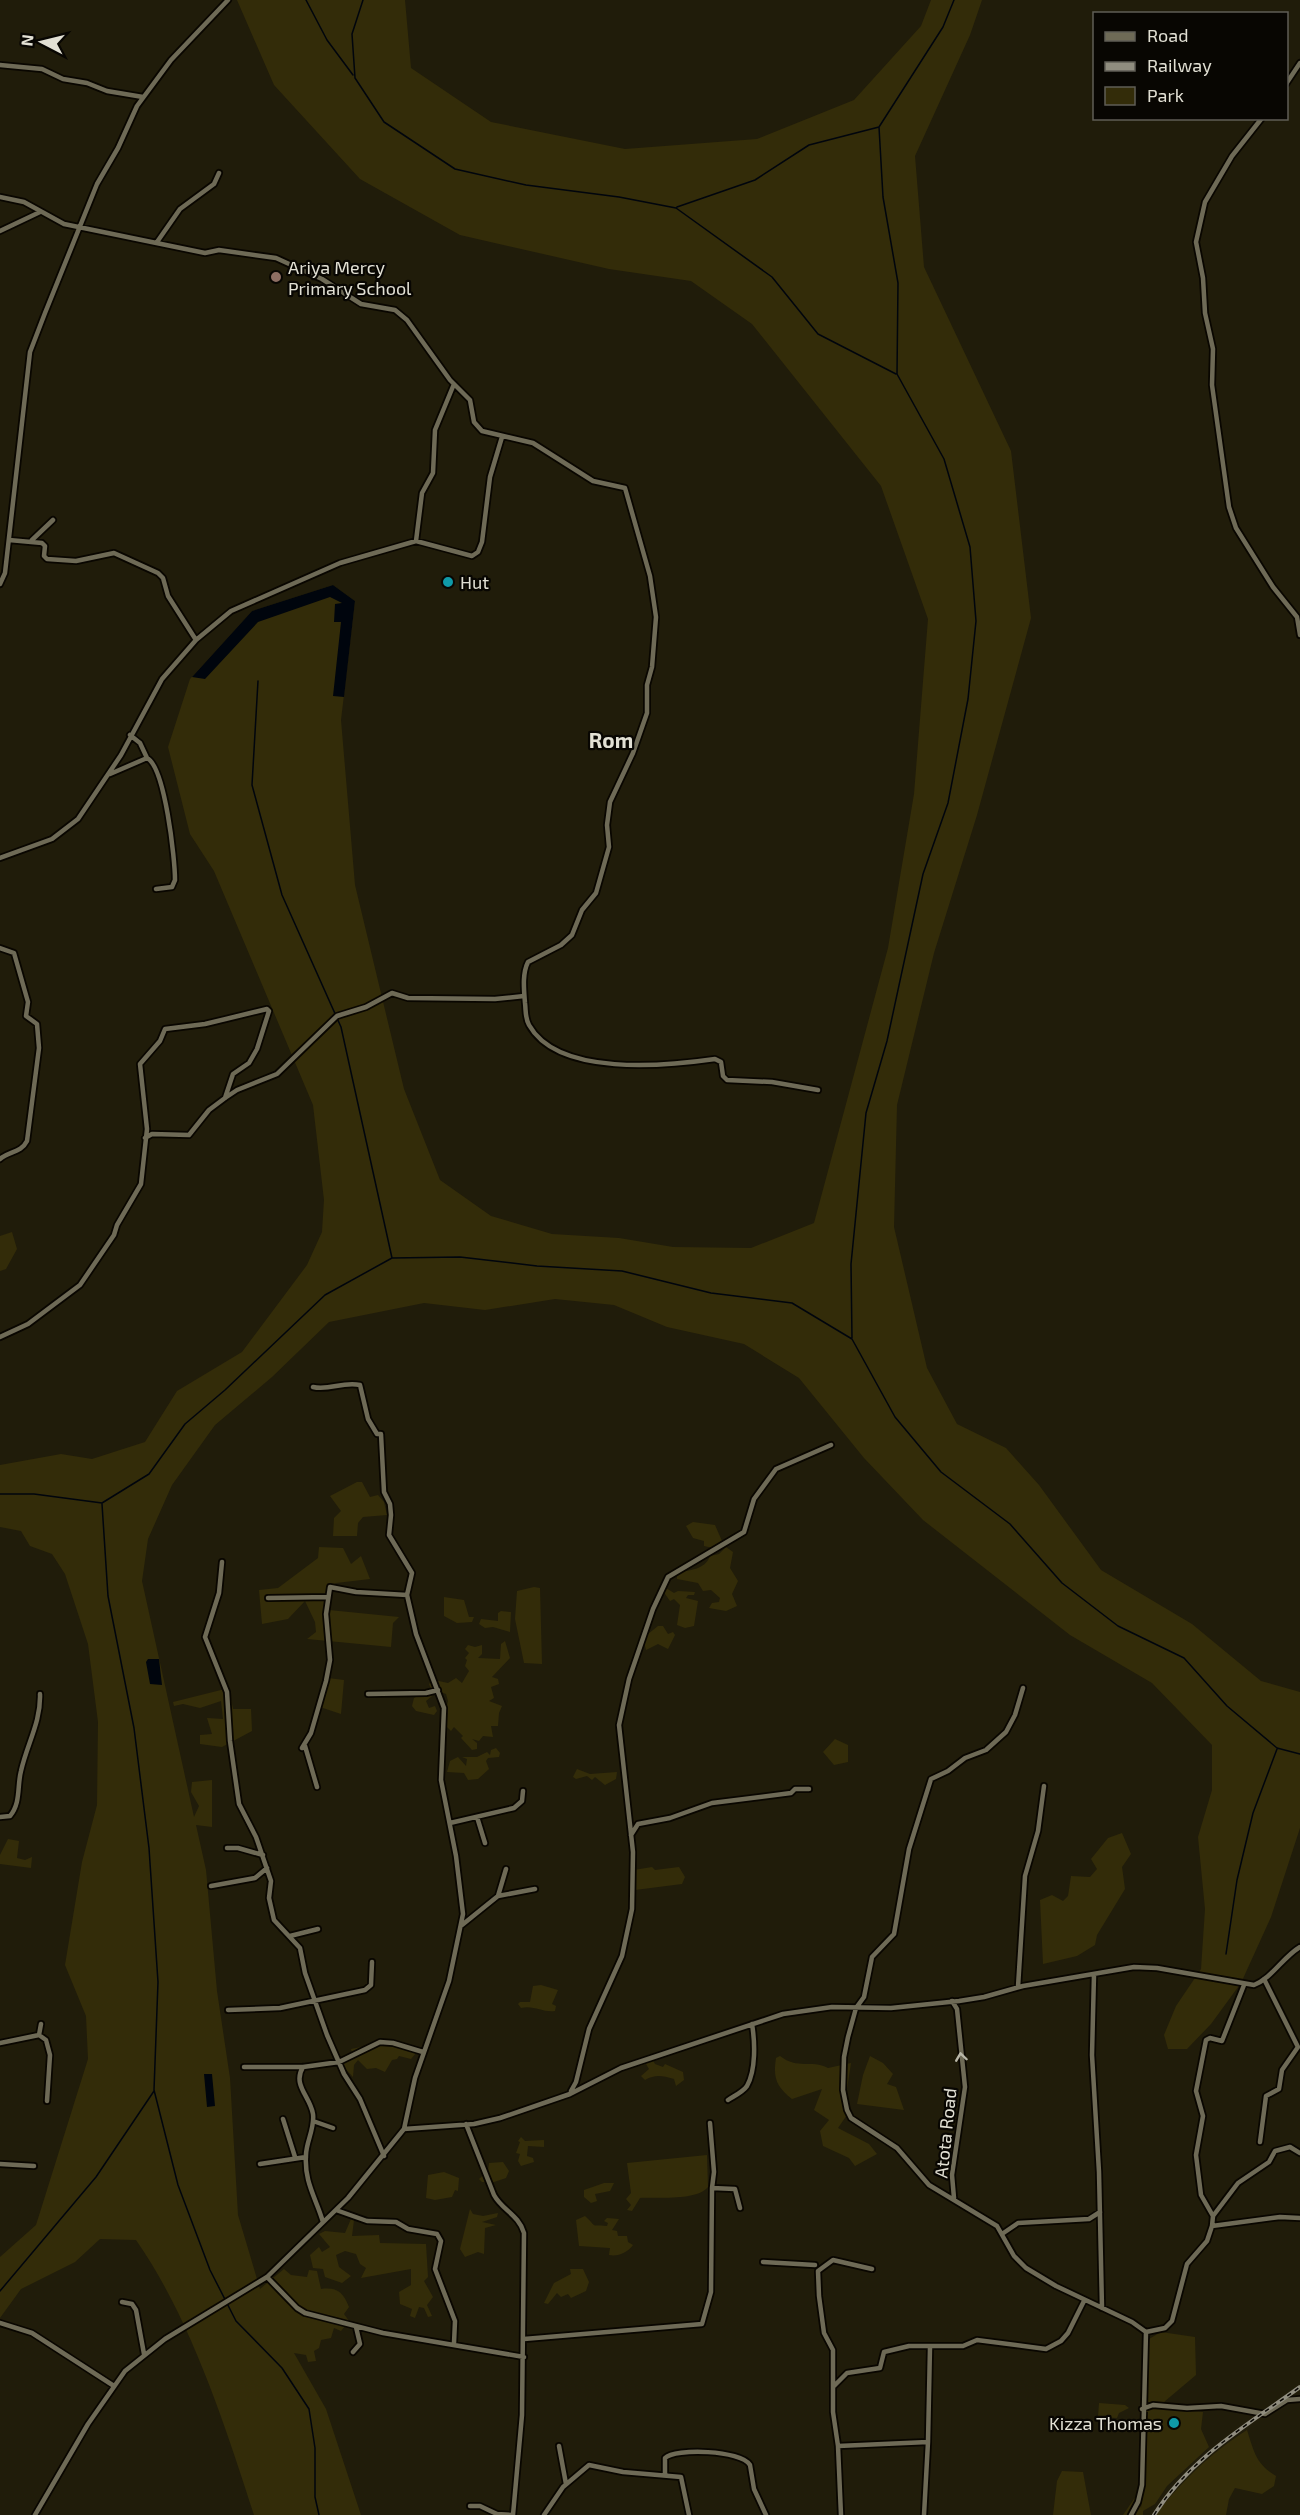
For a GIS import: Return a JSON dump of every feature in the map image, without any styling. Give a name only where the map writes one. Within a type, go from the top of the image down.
[{"type":"street","points":[[0,584],[5,573],[30,352],[97,184],[143,97],[171,60],[228,0]]},
{"type":"street","points":[[1288,82],[1300,63]]},
{"type":"street","points":[[0,65],[42,69],[63,79],[87,83],[107,91],[143,97]]},
{"type":"street","points":[[1260,120],[1232,156],[1205,202],[1197,232],[1197,249],[1213,350],[1212,385],[1229,507],[1236,528],[1273,587],[1297,616],[1300,635]]},
{"type":"street","points":[[158,242],[180,209],[214,184],[219,173]]},
{"type":"street","points":[[0,197],[24,202],[64,224],[205,253],[219,250],[276,258],[322,279],[361,304],[395,310],[407,320],[454,384],[470,400],[477,426],[484,432],[533,443],[579,470],[593,481],[625,488],[650,576],[657,629],[644,729],[610,802],[607,825],[609,848],[599,885],[582,910],[572,935],[561,945],[528,962],[524,973],[526,1018],[534,1033],[574,1058],[588,1062],[645,1066],[715,1059],[721,1062],[723,1076],[728,1080],[772,1082],[818,1090]]},
{"type":"street","points":[[0,231],[40,212]]},
{"type":"street","points":[[416,541],[422,493],[433,473],[435,430],[454,384]]},
{"type":"street","points":[[0,858],[37,846],[61,834],[78,819],[110,774],[162,678],[196,640],[236,608],[340,563],[416,541],[472,556],[478,552],[484,534],[490,477],[502,437]]},
{"type":"street","points":[[32,540],[53,520]]},
{"type":"street","points":[[9,540],[32,540],[44,544],[44,555],[47,559],[76,561],[114,553],[158,573],[164,578],[168,596],[196,640]]},
{"type":"street","points":[[130,735],[140,743],[147,758],[156,768],[174,845],[174,885],[166,889],[156,889]]},
{"type":"street","points":[[110,774],[147,758]]},
{"type":"street","points":[[0,948],[14,953],[27,1002],[26,1016],[37,1024],[39,1044],[27,1141],[21,1150],[6,1154],[0,1159]]},
{"type":"street","points":[[145,1138],[152,1134],[189,1135],[209,1110],[225,1098],[277,1074],[337,1016],[366,1007],[387,994],[397,994],[408,998],[495,999],[524,996]]},
{"type":"street","points":[[0,1337],[28,1324],[55,1306],[80,1285],[114,1235],[129,1200],[141,1184],[147,1129],[140,1064],[160,1041],[165,1029],[205,1024],[267,1009],[269,1011],[257,1049],[249,1063],[233,1074],[225,1098]]},
{"type":"street","points":[[147,1129],[152,1134]]},
{"type":"street","points":[[35,2515],[114,2386],[144,2354],[267,2277],[336,2210],[384,2156],[404,2129],[412,2089],[423,2052],[448,1984],[462,1926],[462,1900],[441,1780],[444,1708],[416,1634],[407,1595],[412,1573],[389,1535],[391,1515],[384,1492],[381,1434],[377,1434],[368,1419],[361,1387],[357,1384],[328,1389],[313,1386]]},
{"type":"street","points":[[570,2094],[576,2082],[587,2036],[615,1976],[628,1935],[634,1882],[632,1835],[620,1717],[629,1679],[662,1586],[674,1572],[744,1532],[754,1499],[776,1469],[831,1445]]},
{"type":"street","points":[[222,1562],[219,1593],[209,1620],[206,1640],[228,1692],[230,1741],[239,1804],[267,1868],[272,1885],[269,1896],[272,1915],[278,1925],[300,1948],[315,2001],[339,2062],[365,2109],[384,2156]]},
{"type":"street","points":[[317,1787],[304,1747],[317,1716],[330,1660],[325,1628],[330,1587],[356,1592],[407,1595]]},
{"type":"street","points":[[268,1598],[328,1597]]},
{"type":"street","points":[[1023,1688],[1015,1714],[1006,1732],[986,1750],[965,1758],[948,1771],[932,1778],[909,1849],[894,1934],[872,1957],[864,1997],[856,2008],[844,2057],[843,2090],[849,2116],[897,2148],[929,2185],[989,2219],[1002,2234],[1021,2264],[1084,2301],[1146,2332],[1165,2328],[1172,2322],[1187,2264],[1207,2241],[1213,2216],[1238,2183],[1269,2162],[1275,2151],[1290,2147],[1300,2153]]},
{"type":"street","points":[[368,1694],[426,1693],[438,1690]]},
{"type":"street","points":[[0,1817],[10,1816],[18,1803],[21,1769],[38,1720],[40,1694]]},
{"type":"street","points":[[1018,1987],[1025,1876],[1038,1831],[1044,1786]]},
{"type":"street","points":[[632,1835],[639,1823],[670,1818],[712,1803],[791,1792],[795,1789],[809,1789]]},
{"type":"street","points":[[450,1823],[514,1808],[522,1801],[523,1791]]},
{"type":"street","points":[[477,1817],[485,1843]]},
{"type":"street","points":[[227,1848],[238,1848],[263,1855]]},
{"type":"street","points":[[261,1875],[267,1868]]},
{"type":"street","points":[[498,1896],[506,1869]]},
{"type":"street","points":[[211,1886],[261,1875],[269,1876]]},
{"type":"street","points":[[462,1926],[498,1896],[535,1889]]},
{"type":"street","points":[[290,1936],[318,1929]]},
{"type":"street","points":[[404,2129],[466,2124],[500,2118],[570,2094],[621,2068],[790,2013],[832,2007],[924,2006],[984,1998],[1018,1987],[1134,1967],[1157,1968],[1254,1985],[1264,1979],[1288,1954],[1300,1947]]},
{"type":"street","points":[[228,2010],[280,2008],[368,1989],[372,1979],[372,1962]]},
{"type":"street","points":[[1094,1975],[1092,2055],[1102,2308]]},
{"type":"street","points":[[1260,2142],[1266,2096],[1279,2089],[1282,2070],[1298,2048],[1296,2039],[1264,1979]]},
{"type":"street","points":[[1213,2216],[1201,2195],[1196,2155],[1203,2116],[1196,2095],[1198,2076],[1206,2039],[1222,2041],[1244,1985]]},
{"type":"street","name":"Atota Road","points":[[952,2001],[957,2009],[964,2087],[952,2175],[954,2198]]},
{"type":"street","points":[[39,2035],[40,2024]]},
{"type":"street","points":[[728,2100],[744,2090],[748,2082],[753,2059],[752,2024]]},
{"type":"street","points":[[0,2043],[39,2035],[46,2040],[50,2050],[47,2101]]},
{"type":"street","points":[[244,2067],[303,2067],[339,2062],[380,2042],[393,2043],[423,2052]]},
{"type":"street","points":[[303,2067],[300,2086],[309,2103],[313,2121],[306,2157],[308,2184],[323,2222]]},
{"type":"street","points":[[284,2119],[295,2157]]},
{"type":"street","points":[[313,2121],[333,2128]]},
{"type":"street","points":[[524,2339],[702,2324],[711,2292],[714,2172],[710,2123]]},
{"type":"street","points":[[466,2124],[494,2195],[500,2204],[519,2220],[524,2233],[522,2415],[513,2515],[496,2514],[480,2506],[470,2506]]},
{"type":"street","points":[[260,2164],[306,2157]]},
{"type":"street","points":[[0,2164],[34,2166]]},
{"type":"street","points":[[712,2188],[735,2189],[740,2208]]},
{"type":"street","points":[[336,2210],[367,2221],[396,2222],[408,2229],[437,2234],[441,2241],[435,2269],[455,2321],[454,2343]]},
{"type":"street","points":[[1002,2234],[1018,2223],[1089,2219],[1100,2212]]},
{"type":"street","points":[[1212,2226],[1280,2217],[1300,2218]]},
{"type":"street","points":[[841,2515],[838,2446],[832,2389],[833,2350],[824,2333],[818,2271],[833,2259],[872,2270]]},
{"type":"street","points":[[763,2262],[815,2265]]},
{"type":"street","points":[[267,2277],[300,2311],[356,2327],[524,2356]]},
{"type":"street","points":[[832,2389],[847,2373],[880,2368],[885,2351],[909,2346],[963,2346],[977,2340],[1046,2349],[1061,2341],[1068,2333],[1084,2301]]},
{"type":"street","points":[[122,2302],[132,2304],[136,2310],[144,2354]]},
{"type":"street","points":[[0,2323],[32,2333],[114,2386]]},
{"type":"street","points":[[353,2352],[360,2344],[356,2327]]},
{"type":"street","points":[[1131,2515],[1141,2490],[1146,2332]]},
{"type":"street","points":[[924,2515],[930,2347]]},
{"type":"street","points":[[1143,2409],[1153,2405],[1187,2408],[1221,2406],[1264,2414],[1287,2400],[1300,2399]]},
{"type":"street","points":[[838,2446],[928,2442]]},
{"type":"street","points":[[559,2446],[566,2484]]},
{"type":"street","points":[[665,2475],[665,2458],[671,2453],[718,2452],[740,2457],[750,2464],[754,2489],[766,2515]]},
{"type":"street","points":[[544,2515],[550,2503],[566,2484],[589,2465],[623,2472],[682,2477],[689,2515]]},
{"type":"green space","points":[[237,0],[405,0],[411,68],[491,122],[625,149],[757,139],[854,100],[921,26],[931,0],[982,0],[970,35],[915,156],[924,267],[1011,451],[1031,618],[977,815],[934,953],[897,1105],[894,1227],[927,1368],[957,1424],[1006,1448],[1039,1485],[1101,1570],[1192,1624],[1261,1681],[1300,1692],[1300,1828],[1271,1917],[1241,1983],[1211,2024],[1187,2049],[1168,2049],[1164,2035],[1176,2006],[1201,1969],[1205,1909],[1198,1837],[1212,1790],[1212,1745],[1152,1683],[1070,1635],[923,1520],[864,1458],[799,1378],[744,1344],[667,1327],[614,1305],[555,1299],[485,1310],[424,1303],[329,1322],[272,1377],[215,1425],[172,1485],[148,1539],[142,1581],[194,1817],[199,1806],[191,1792],[192,1782],[212,1780],[212,1827],[196,1825],[206,1870],[217,1991],[230,2078],[238,2215],[260,2289],[284,2269],[291,2275],[307,2277],[309,2270],[317,2271],[321,2289],[339,2292],[349,2307],[344,2314],[349,2321],[341,2331],[334,2328],[331,2338],[321,2340],[319,2348],[314,2351],[316,2361],[308,2362],[306,2355],[294,2353],[326,2409],[361,2515],[254,2515],[218,2409],[189,2337],[155,2270],[136,2240],[100,2239],[75,2262],[21,2289],[0,2318],[0,2257],[36,2225],[88,2059],[86,2016],[65,1965],[82,1862],[97,1805],[98,1722],[88,1644],[65,1574],[52,1554],[30,1546],[21,1531],[0,1527],[0,1465],[61,1454],[92,1459],[145,1442],[177,1391],[242,1352],[307,1265],[322,1232],[324,1200],[313,1105],[214,871],[190,834],[168,747],[190,679],[252,611],[333,585],[355,601],[341,720],[355,885],[404,1089],[440,1180],[491,1216],[552,1234],[619,1238],[673,1247],[751,1248],[814,1223],[888,948],[914,794],[928,619],[881,486],[752,324],[691,281],[609,269],[460,235],[360,179],[274,85]]},
{"type":"green space","points":[[12,1232],[17,1249],[6,1269],[0,1271],[0,1236]]},
{"type":"green space","points":[[357,1482],[362,1482],[370,1497],[378,1495],[384,1502],[387,1515],[363,1517],[358,1523],[357,1536],[333,1536],[334,1518],[341,1511],[330,1496]]},
{"type":"green space","points":[[693,1522],[715,1525],[722,1541],[713,1548],[704,1546],[704,1541],[693,1538],[686,1526]]},
{"type":"green space","points":[[319,1547],[343,1548],[351,1564],[361,1556],[370,1579],[336,1583],[326,1589],[329,1610],[399,1617],[393,1623],[391,1647],[307,1639],[316,1632],[315,1622],[305,1601],[288,1619],[262,1624],[259,1590],[278,1588],[318,1558]]},
{"type":"green space","points":[[726,1547],[733,1552],[730,1568],[738,1581],[732,1594],[737,1606],[726,1611],[709,1608],[712,1603],[719,1602],[720,1598],[711,1590],[703,1591],[698,1583],[677,1579],[677,1573],[701,1567],[710,1556],[719,1554]]},
{"type":"green space","points":[[540,1588],[542,1664],[524,1663],[515,1619],[517,1591]]},
{"type":"green space","points":[[666,1588],[674,1593],[678,1591],[695,1592],[694,1595],[688,1595],[686,1598],[698,1601],[694,1626],[685,1628],[677,1625],[680,1605],[674,1599],[670,1601],[663,1591]]},
{"type":"green space","points":[[444,1597],[464,1600],[469,1617],[474,1617],[472,1622],[457,1623],[444,1616]]},
{"type":"green space","points":[[511,1612],[510,1632],[493,1627],[485,1628],[479,1624],[481,1619],[498,1621],[498,1613]]},
{"type":"green space","points":[[658,1626],[663,1626],[668,1634],[673,1632],[675,1635],[668,1649],[658,1644],[646,1650],[643,1638]]},
{"type":"green space","points":[[505,1641],[510,1658],[492,1677],[498,1679],[499,1684],[491,1687],[494,1698],[489,1701],[502,1706],[498,1726],[491,1726],[493,1737],[483,1736],[479,1741],[472,1739],[477,1743],[477,1749],[472,1750],[454,1727],[451,1731],[446,1726],[445,1715],[448,1701],[446,1694],[438,1691],[426,1701],[429,1708],[435,1706],[437,1711],[434,1715],[416,1711],[412,1706],[414,1698],[431,1689],[429,1684],[434,1680],[448,1683],[456,1678],[462,1683],[469,1671],[465,1666],[467,1660],[465,1658],[469,1653],[465,1649],[468,1645],[475,1647],[482,1645],[482,1654],[478,1658],[500,1659],[501,1644]]},
{"type":"green space","points":[[328,1678],[344,1680],[341,1714],[320,1707]]},
{"type":"green space","points":[[229,1688],[233,1709],[251,1709],[252,1731],[222,1747],[200,1744],[200,1735],[212,1734],[207,1718],[223,1719],[221,1701],[200,1708],[183,1704],[174,1706],[173,1702]]},
{"type":"green space","points":[[835,1739],[848,1745],[848,1762],[834,1765],[823,1752]]},
{"type":"green space","points":[[496,1748],[500,1753],[499,1757],[488,1758],[486,1761],[489,1769],[478,1779],[468,1780],[464,1773],[447,1772],[450,1761],[458,1757],[466,1766],[467,1759],[462,1757],[477,1757],[487,1752],[490,1755],[491,1750]]},
{"type":"green space","points":[[577,1769],[590,1774],[617,1772],[616,1779],[605,1785],[595,1777],[592,1780],[587,1776],[576,1779],[573,1777]]},
{"type":"green space","points":[[1122,1833],[1131,1854],[1122,1867],[1125,1889],[1097,1935],[1095,1945],[1077,1956],[1043,1964],[1040,1900],[1052,1895],[1063,1901],[1068,1896],[1071,1876],[1090,1877],[1097,1869],[1091,1859],[1108,1838]]},
{"type":"green space","points":[[8,1839],[19,1841],[17,1858],[25,1860],[32,1857],[31,1868],[0,1864],[0,1855]]},
{"type":"green space","points":[[652,1867],[655,1870],[679,1867],[685,1877],[682,1884],[635,1890],[634,1870]]},
{"type":"green space","points":[[541,1985],[558,1990],[552,2004],[556,2006],[555,2011],[521,2008],[518,2004],[520,2002],[530,2002],[533,1986]]},
{"type":"green space","points":[[382,2043],[416,2053],[411,2059],[399,2056],[392,2060],[385,2072],[376,2068],[367,2069],[358,2060],[354,2065],[353,2077],[340,2063],[352,2053],[351,2049],[366,2046],[371,2048]]},
{"type":"green space","points":[[780,2056],[793,2063],[816,2064],[828,2068],[851,2063],[846,2096],[849,2112],[838,2128],[869,2144],[877,2154],[855,2166],[849,2158],[823,2146],[820,2131],[829,2120],[814,2110],[822,2089],[792,2099],[782,2090],[777,2081],[776,2058]]},
{"type":"green space","points":[[870,2056],[883,2063],[893,2074],[887,2084],[896,2087],[904,2110],[857,2104]]},
{"type":"green space","points":[[651,2057],[655,2064],[663,2067],[665,2064],[683,2072],[684,2080],[676,2086],[674,2079],[666,2077],[656,2076],[645,2080],[641,2076],[649,2069],[646,2064],[640,2066],[639,2062]]},
{"type":"green space","points":[[521,2137],[525,2141],[544,2140],[544,2147],[528,2146],[527,2156],[533,2158],[534,2162],[521,2166],[518,2161],[520,2154],[516,2153]]},
{"type":"green space","points":[[707,2155],[708,2187],[703,2191],[686,2196],[640,2198],[632,2211],[627,2210],[631,2205],[626,2199],[631,2193],[627,2163]]},
{"type":"green space","points":[[503,2162],[509,2171],[506,2178],[494,2182],[482,2182],[479,2179],[488,2171],[489,2163]]},
{"type":"green space","points":[[444,2172],[459,2178],[458,2191],[455,2190],[452,2197],[435,2200],[426,2198],[428,2175]]},
{"type":"green space","points":[[604,2183],[614,2183],[610,2191],[595,2194],[597,2201],[591,2203],[584,2197],[584,2190]]},
{"type":"green space","points":[[470,2209],[473,2214],[483,2216],[498,2213],[497,2217],[482,2222],[496,2225],[485,2228],[484,2254],[478,2252],[465,2257],[460,2249]]},
{"type":"green space","points":[[585,2216],[595,2225],[607,2226],[608,2223],[604,2221],[607,2218],[619,2219],[612,2230],[617,2231],[618,2236],[627,2236],[628,2242],[633,2245],[616,2255],[609,2255],[610,2248],[579,2246],[576,2220]]},
{"type":"green space","points":[[351,2219],[354,2220],[352,2236],[379,2235],[380,2243],[426,2244],[428,2277],[424,2281],[433,2297],[427,2305],[432,2316],[428,2317],[424,2308],[419,2307],[415,2318],[410,2316],[412,2309],[400,2304],[399,2292],[411,2285],[411,2269],[361,2278],[366,2268],[360,2264],[356,2254],[345,2251],[336,2255],[339,2267],[351,2276],[342,2283],[325,2277],[323,2269],[313,2268],[310,2255],[319,2247],[322,2252],[330,2247],[319,2234],[325,2231],[345,2233]]},
{"type":"green space","points":[[570,2269],[583,2269],[589,2282],[586,2291],[571,2298],[568,2294],[561,2297],[557,2293],[548,2304],[544,2303],[554,2283],[571,2274]]},
{"type":"green space","points":[[1161,2332],[1195,2337],[1196,2375],[1164,2402],[1147,2402],[1149,2339]]},
{"type":"green space","points":[[1099,2403],[1125,2405],[1129,2408],[1119,2413],[1117,2418],[1098,2417]]},
{"type":"green space","points":[[1153,2407],[1203,2412],[1201,2429],[1209,2447],[1167,2486],[1155,2504],[1143,2511],[1143,2515],[1123,2515],[1136,2496],[1141,2508],[1144,2487],[1142,2411]]},
{"type":"green space","points":[[1247,2430],[1260,2462],[1276,2476],[1274,2486],[1262,2494],[1235,2488],[1229,2499],[1226,2515],[1155,2515],[1197,2469]]},
{"type":"green space","points":[[1062,2471],[1083,2472],[1091,2515],[1053,2515],[1057,2481]]},
{"type":"shaded area","points":[[333,585],[355,601],[344,697],[333,696],[341,622],[334,622],[335,604],[342,603],[330,597],[258,622],[205,679],[192,677],[252,611]]},
{"type":"shaded area","points":[[148,1659],[159,1659],[162,1685],[150,1684],[146,1662]]},
{"type":"shaded area","points":[[204,2074],[212,2074],[215,2106],[207,2107]]},
{"type":"waterway","points":[[306,0],[327,40],[353,75]]},
{"type":"waterway","points":[[363,0],[352,34],[355,78],[384,122],[455,169],[526,185],[619,197],[676,208],[772,277],[818,334],[896,374]]},
{"type":"waterway","points":[[852,1338],[851,1264],[866,1113],[887,1041],[923,874],[948,803],[968,699],[976,621],[970,547],[944,459],[897,374],[898,283],[883,197],[879,127],[943,27],[954,0]]},
{"type":"waterway","points":[[677,207],[755,180],[809,145],[879,127]]},
{"type":"waterway","points":[[258,681],[252,785],[282,895],[341,1027],[392,1258]]},
{"type":"waterway","points":[[0,1494],[34,1494],[102,1503],[149,1474],[185,1424],[225,1390],[325,1295],[392,1258],[460,1257],[537,1266],[622,1271],[711,1293],[792,1303],[852,1339],[895,1417],[941,1472],[1010,1524],[1062,1583],[1118,1626],[1184,1658],[1227,1706],[1277,1748],[1300,1754]]},
{"type":"waterway","points":[[102,1504],[108,1596],[134,1728],[149,1848],[158,1982],[154,2090],[178,2185],[210,2270],[236,2321],[282,2368],[309,2409],[315,2448],[315,2497],[319,2515]]},
{"type":"waterway","points":[[1226,1954],[1237,1880],[1253,1813],[1277,1749]]},
{"type":"waterway","points":[[0,2291],[96,2177],[154,2091]]},
{"type":"railway","points":[[1154,2515],[1184,2477],[1220,2444],[1300,2387]]},
{"type":"place","name":"Ariya Mercy Primary School","points":[[276,277]]},
{"type":"place","name":"Hut","points":[[448,582]]},
{"type":"place","name":"Kizza Thomas","points":[[1174,2423]]},
{"type":"district","name":"Rom","points":[[611,739]]}]
